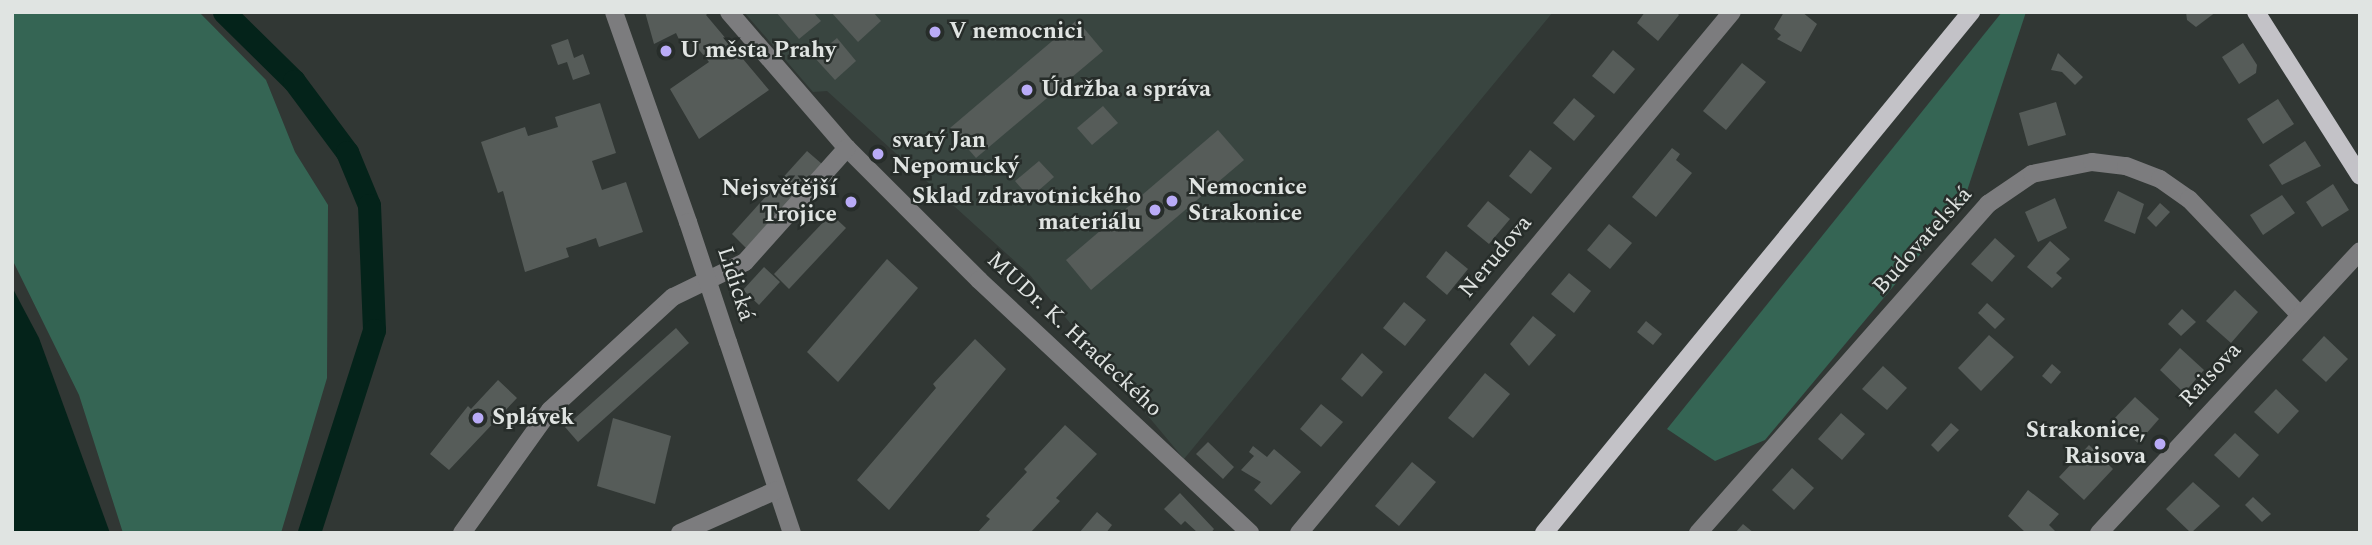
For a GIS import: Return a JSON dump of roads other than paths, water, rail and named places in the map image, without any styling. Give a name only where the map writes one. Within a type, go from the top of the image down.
[{"type":"main road","points":[[1544,533],[1971,12]]},
{"type":"main road","points":[[2256,12],[2360,176]]},
{"type":"street","name":"Lidická","points":[[614,12],[688,222],[792,533]]},
{"type":"street","name":"MUDr. K. Hradeckého","points":[[729,12],[847,148],[979,280],[1250,533]]},
{"type":"street","name":"Nerudova","points":[[1299,533],[1732,12]]},
{"type":"street","points":[[462,533],[550,410],[673,297],[745,262],[847,148]]},
{"type":"street","name":"Budovatelská","points":[[1698,533],[1987,204],[2032,174],[2092,162],[2126,166],[2160,179],[2189,199],[2300,315]]},
{"type":"street","name":"Raisova","points":[[2099,533],[2360,251]]},
{"type":"street","points":[[680,533],[777,490]]},
{"type":"waterway","points":[[224,12],[294,81],[347,152],[369,205],[374,330],[309,533]]},
{"type":"place","name":"V nemocnici","points":[[935,32]]},
{"type":"place","name":"U města Prahy","points":[[666,51]]},
{"type":"place","name":"Údržba a správa","points":[[1027,90]]},
{"type":"place","name":"svatý Jan Nepomucký","points":[[878,154]]},
{"type":"place","name":"Nemocnice Strakonice","points":[[1172,201]]},
{"type":"place","name":"Nejsvětější Trojice","points":[[851,202]]},
{"type":"place","name":"Sklad zdravotnického materiálu","points":[[1155,210]]},
{"type":"place","name":"Splávek","points":[[478,418]]},
{"type":"place","name":"Strakonice, Raisova","points":[[2160,444]]}]
